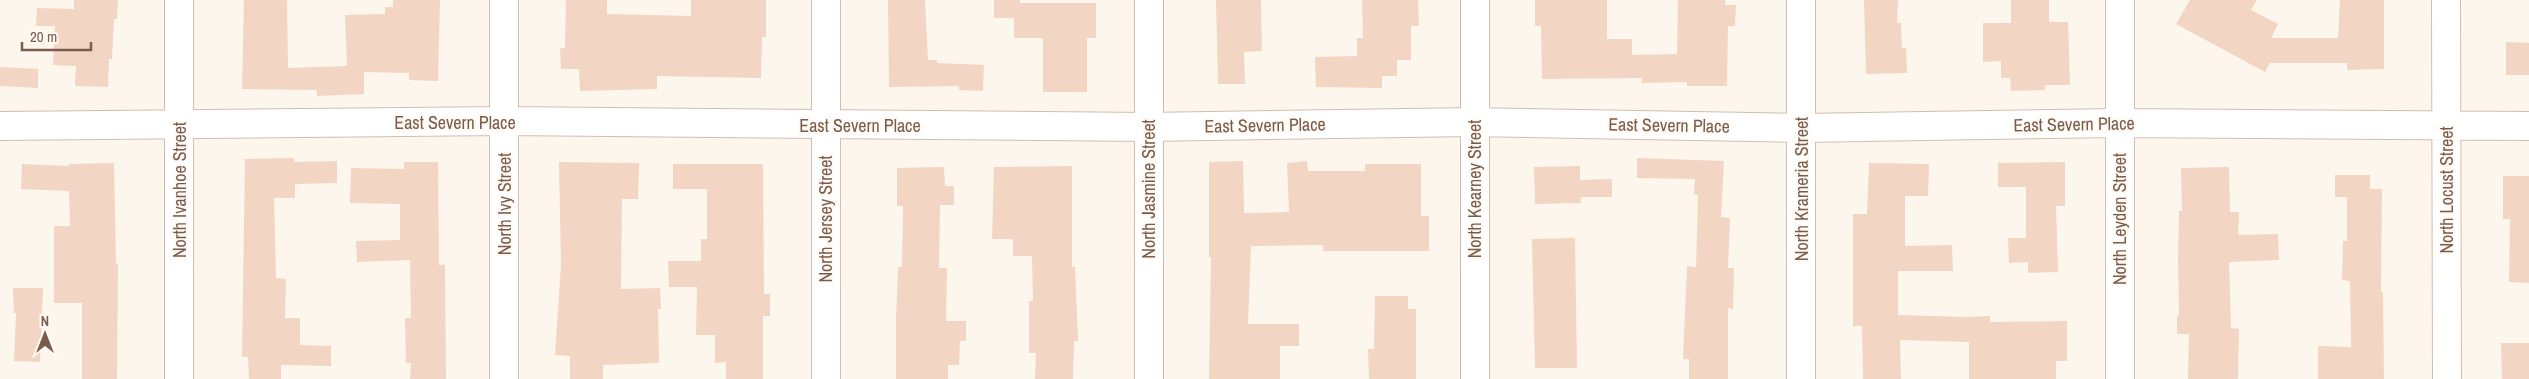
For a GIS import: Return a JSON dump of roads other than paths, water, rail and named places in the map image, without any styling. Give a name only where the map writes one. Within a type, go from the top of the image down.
[{"type":"street","name":"North Ivanhoe Street","points":[[179,0],[179,379]]},
{"type":"street","name":"North Ivy Street","points":[[504,0],[504,379]]},
{"type":"street","name":"North Jersey Street","points":[[826,0],[826,379]]},
{"type":"street","name":"North Jasmine Street","points":[[1149,0],[1147,127],[1149,379]]},
{"type":"street","name":"North Kearney Street","points":[[1475,0],[1475,379]]},
{"type":"street","name":"North Krameria Street","points":[[1801,0],[1801,379]]},
{"type":"street","name":"North Leyden Street","points":[[2120,0],[2120,379]]},
{"type":"street","name":"North Locust Street","points":[[2446,0],[2447,379]]},
{"type":"street","name":"East Severn Place","points":[[0,126],[503,121],[1147,127],[1474,122],[1801,128],[2119,123],[2529,126]]}]
